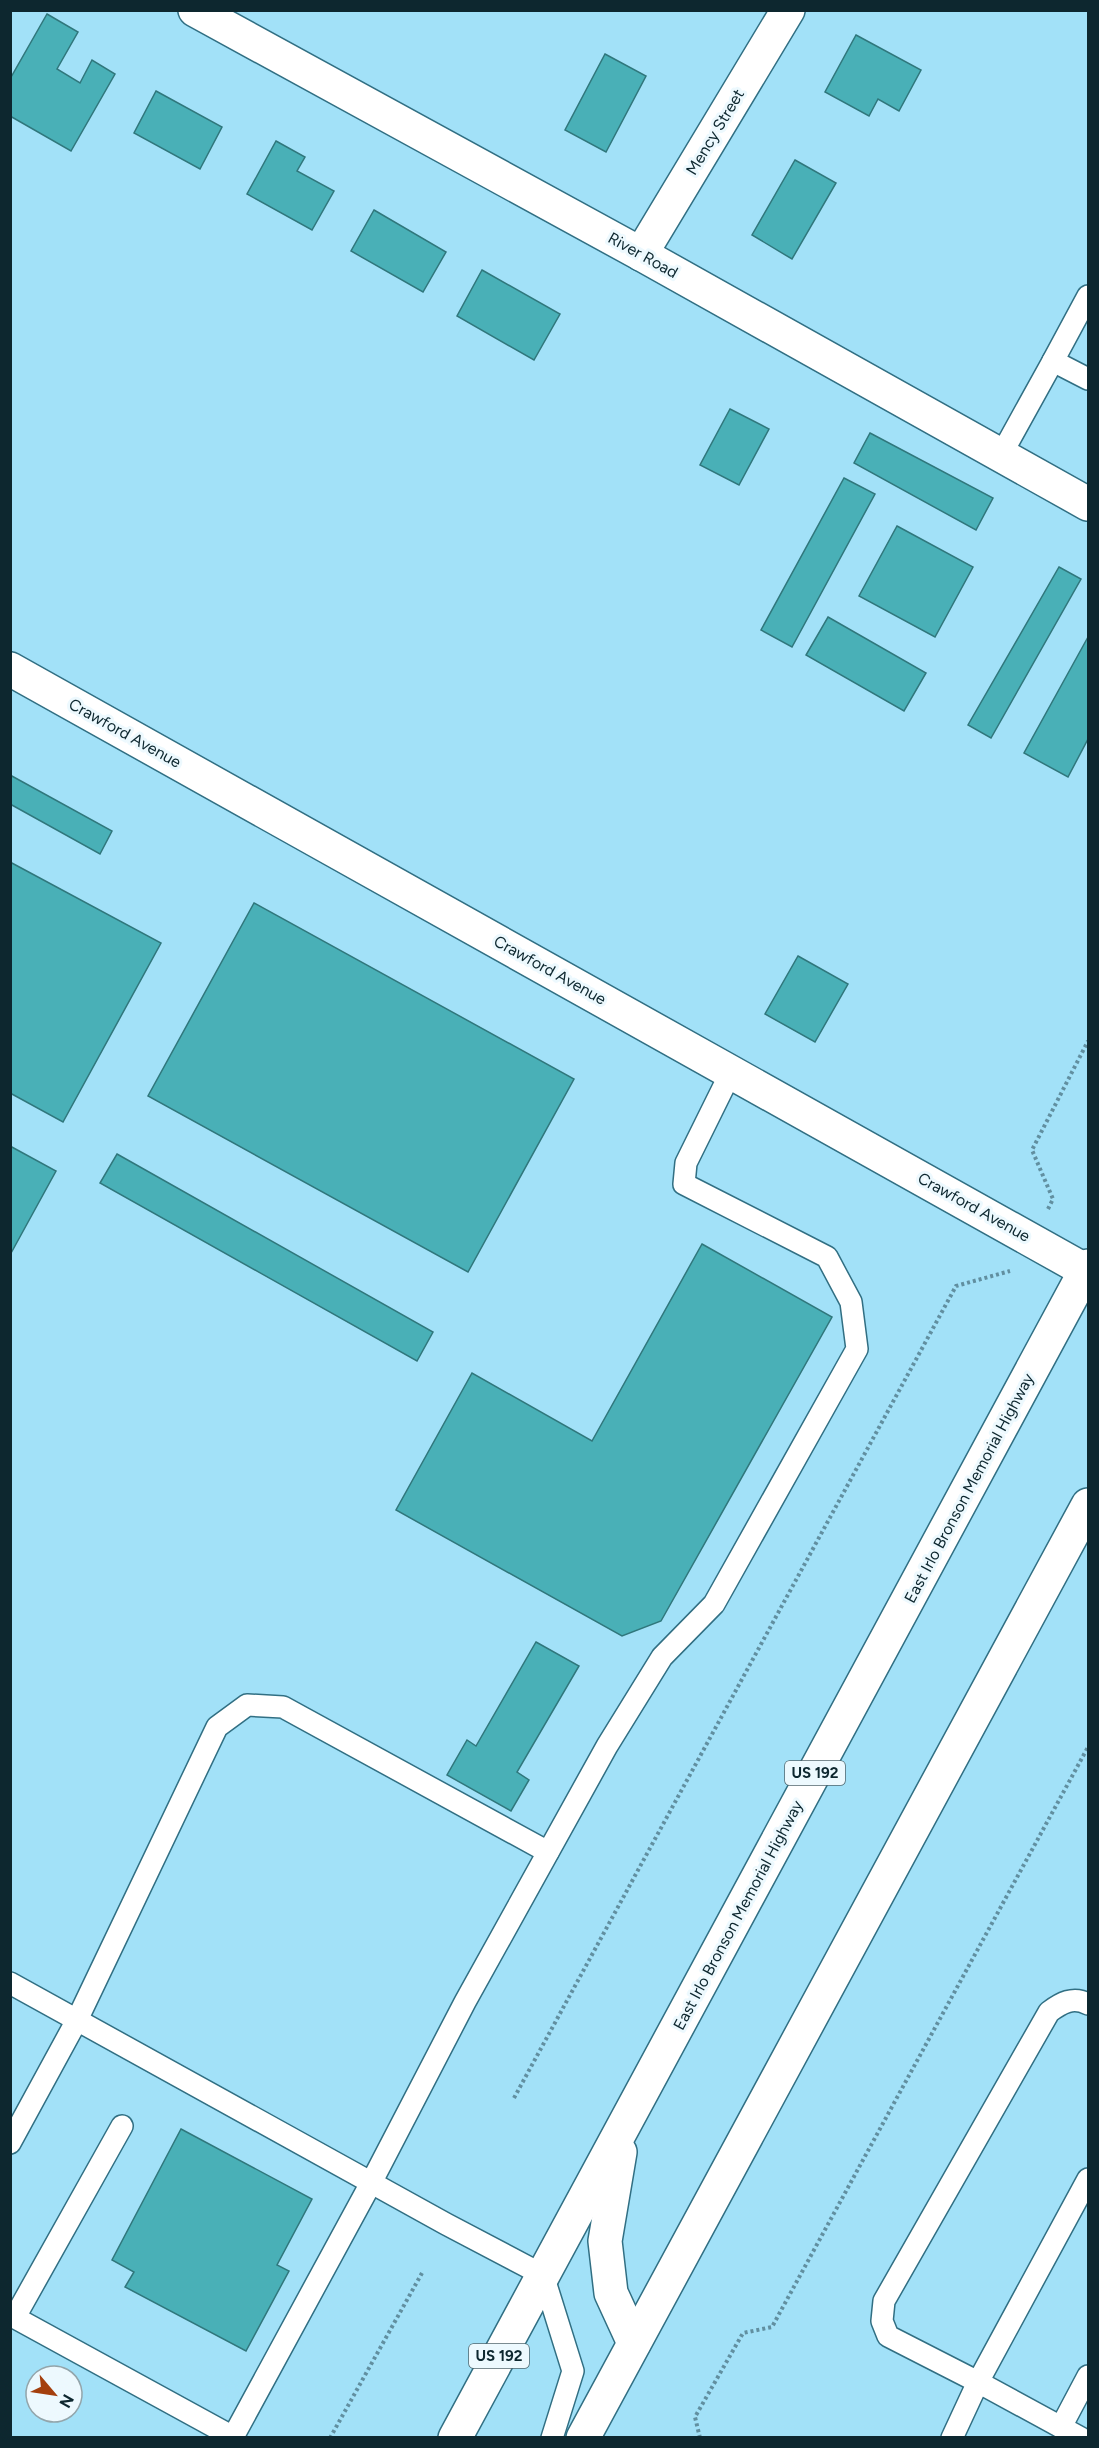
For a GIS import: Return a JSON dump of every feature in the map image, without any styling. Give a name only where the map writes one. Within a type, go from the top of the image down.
[{"type":"main road","name":"River Road","points":[[195,10],[641,254],[1089,504]]},
{"type":"main road","name":"Mency Street","points":[[641,254],[788,10]]},
{"type":"main road","name":"Crawford Avenue","points":[[10,669],[1032,1240],[1088,1269]]},
{"type":"main road","name":"East Irlo Bronson Memorial Highway","points":[[455,2438],[1088,1269]]},
{"type":"main road","points":[[583,2438],[1089,1505]]},
{"type":"main road","points":[[625,2124],[605,2241],[611,2293],[634,2343]]},
{"type":"lane","points":[[1001,455],[1089,296]]},
{"type":"lane","points":[[1053,361],[1089,379]]},
{"type":"lane","points":[[122,2126],[13,2316],[233,2437],[371,2183],[465,2002],[607,1746],[662,1657],[714,1604],[857,1348],[851,1302],[827,1257],[684,1184],[686,1163],[731,1072]]},
{"type":"lane","points":[[10,2143],[77,2020],[217,1727],[248,1705],[283,1707],[548,1852]]},
{"type":"lane","points":[[10,1983],[371,2183],[543,2275],[573,2371],[552,2438]]},
{"type":"lane","points":[[1081,2438],[888,2336],[882,2321],[884,2301],[1048,2012],[1064,2001],[1083,2001],[1089,2004]]},
{"type":"lane","points":[[952,2438],[978,2382],[1089,2179]]},
{"type":"lane","points":[[1061,2427],[1089,2376]]},
{"type":"path","points":[[514,2098],[956,1286],[1014,1270],[1032,1240],[1053,1198],[1032,1150],[1089,1041]]},
{"type":"path","points":[[700,2438],[695,2417],[700,2407],[743,2333],[772,2326],[1089,1747]]},
{"type":"path","points":[[330,2438],[422,2273]]},
{"type":"building","points":[[47,14],[78,32],[57,69],[80,83],[92,60],[115,74],[71,151],[10,116],[10,79]]},
{"type":"building","points":[[856,35],[921,70],[899,111],[878,99],[869,116],[825,92]]},
{"type":"building","points":[[605,54],[646,76],[606,152],[565,130]]},
{"type":"building","points":[[156,91],[222,127],[200,169],[134,133]]},
{"type":"building","points":[[276,141],[305,157],[297,171],[334,191],[312,230],[247,194]]},
{"type":"building","points":[[795,160],[836,183],[792,259],[752,235]]},
{"type":"building","points":[[374,210],[446,252],[423,292],[351,251]]},
{"type":"building","points":[[482,270],[560,314],[534,360],[457,316]]},
{"type":"building","points":[[730,409],[769,429],[739,485],[700,465]]},
{"type":"building","points":[[870,433],[993,498],[976,530],[854,463]]},
{"type":"building","points":[[844,478],[875,494],[792,647],[761,630]]},
{"type":"building","points":[[897,526],[973,567],[935,637],[859,596]]},
{"type":"building","points":[[1059,567],[1081,579],[991,738],[968,725]]},
{"type":"building","points":[[828,617],[926,673],[904,711],[806,655]]},
{"type":"building","points":[[1088,637],[1088,739],[1068,777],[1024,753]]},
{"type":"building","points":[[10,775],[112,831],[100,854],[10,804]]},
{"type":"building","points":[[10,862],[161,943],[63,1122],[10,1093]]},
{"type":"building","points":[[254,903],[574,1079],[468,1272],[148,1096]]},
{"type":"building","points":[[798,956],[848,984],[815,1042],[765,1014]]},
{"type":"building","points":[[10,1146],[56,1171],[10,1255]]},
{"type":"building","points":[[117,1154],[433,1332],[417,1361],[100,1183]]},
{"type":"building","points":[[702,1244],[832,1317],[661,1621],[622,1636],[396,1510],[472,1373],[592,1441]]},
{"type":"building","points":[[536,1642],[579,1666],[517,1772],[529,1780],[511,1811],[447,1775],[467,1740],[476,1746]]},
{"type":"building","points":[[181,2129],[312,2199],[277,2265],[289,2271],[246,2351],[125,2287],[134,2272],[112,2260]]}]
